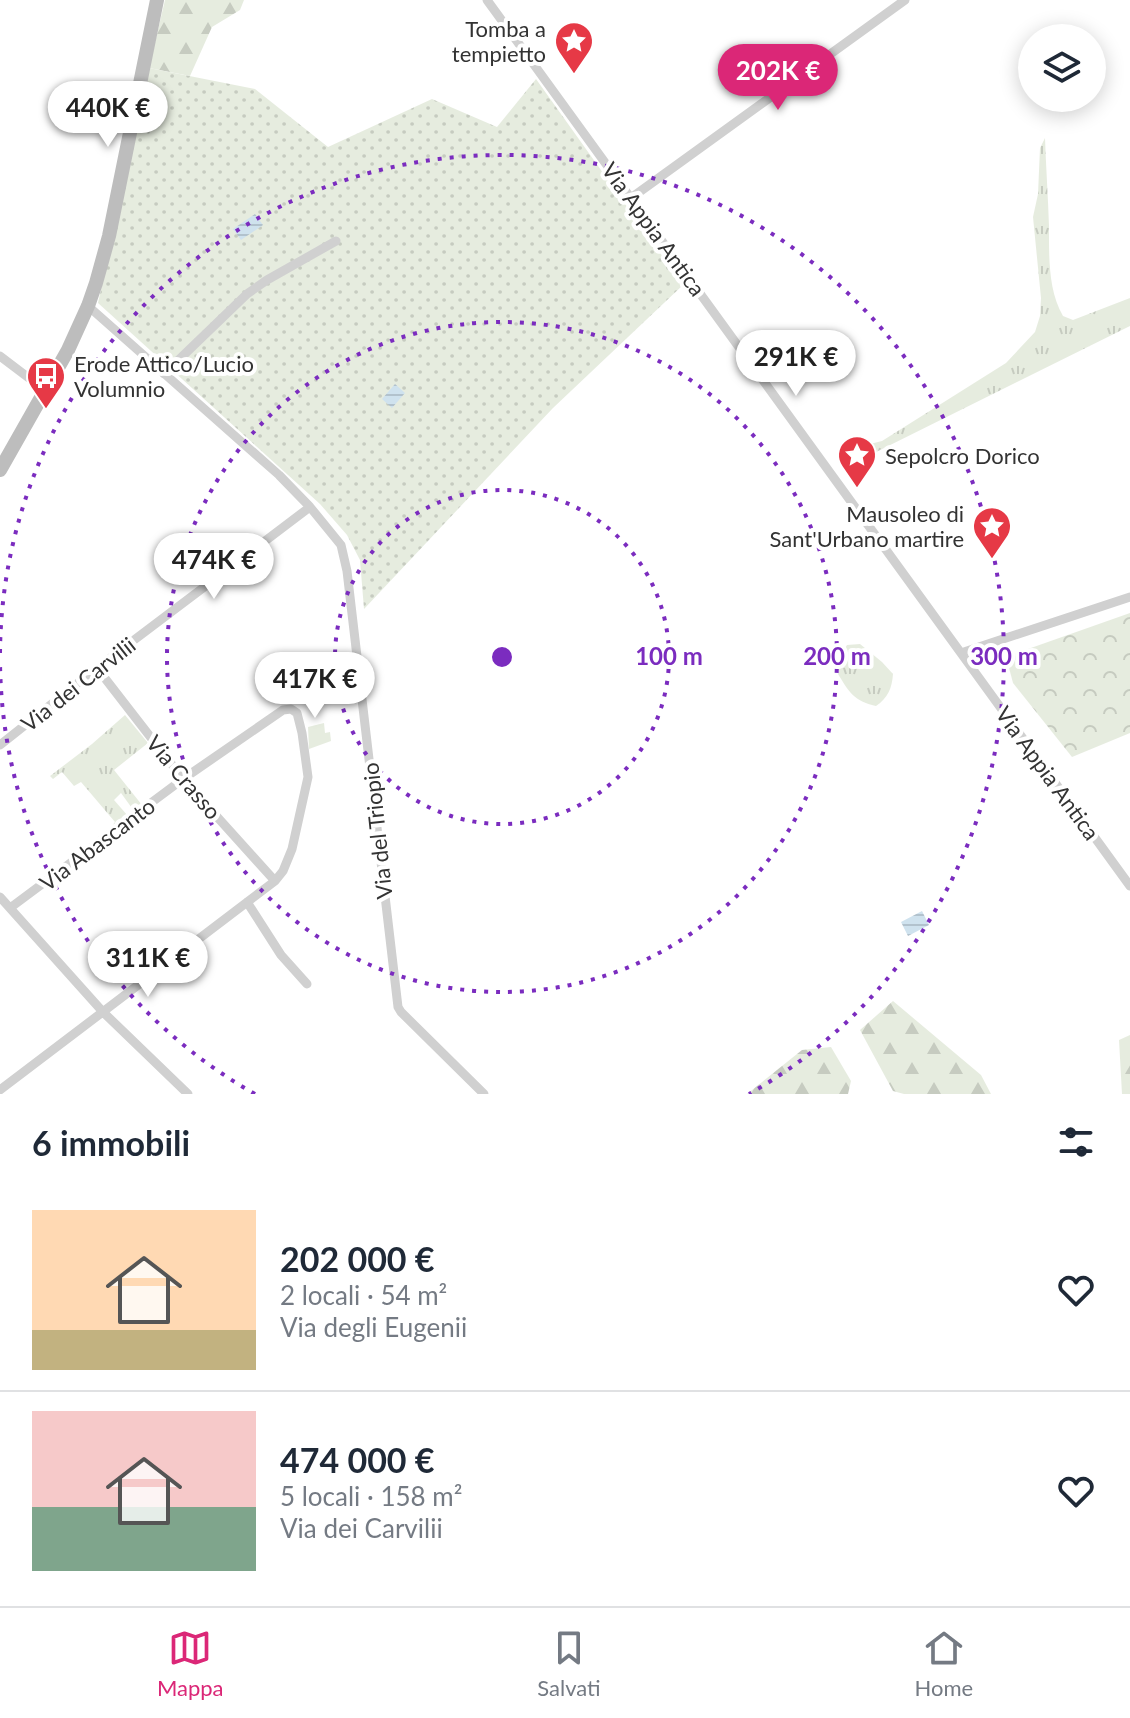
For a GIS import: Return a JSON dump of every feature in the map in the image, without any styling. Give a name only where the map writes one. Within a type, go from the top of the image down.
[{"type":"main road","points":[[0,470],[68,350],[88,306],[109,236],[157,0]]},
{"type":"street","name":"Via Appia Antica","points":[[487,0],[1130,886]]},
{"type":"street","points":[[631,198],[905,0]]},
{"type":"street","points":[[164,374],[247,294],[336,241]]},
{"type":"street","name":"Via del Triopio","points":[[88,306],[279,475],[341,545],[347,571],[398,1007],[484,1094]]},
{"type":"street","points":[[0,356],[46,391]]},
{"type":"street","name":"Via dei Carvilii","points":[[0,745],[310,507]]},
{"type":"street","points":[[961,653],[1130,597]]},
{"type":"street","name":"Via Crasso","points":[[97,668],[183,779],[275,881]]},
{"type":"street","name":"Via Abascanto","points":[[10,908],[183,779],[283,710],[291,709],[297,713],[302,733],[308,777],[292,849],[275,881]]},
{"type":"street","points":[[0,1090],[275,881]]},
{"type":"street","points":[[0,897],[103,1012],[188,1094]]},
{"type":"street","points":[[247,902],[281,955],[307,984]]},
{"type":"green space","points":[[165,0],[244,0],[240,10],[212,27],[190,76],[149,68]]},
{"type":"green space","points":[[149,68],[255,89],[328,147],[432,99],[497,127],[536,79],[683,285],[553,408],[364,609],[360,560],[347,535],[320,504],[98,303]]},
{"type":"green space","points":[[1045,138],[1050,272],[1058,306],[1063,316],[1073,320],[1130,298],[1130,326],[846,467],[858,447],[882,441],[1006,363],[1035,332],[1041,298],[1033,217],[1038,194],[1040,148]]},
{"type":"green space","points":[[1130,613],[1130,733],[1072,757],[1013,683],[1008,664],[1011,655]]},
{"type":"green space","points":[[860,644],[893,674],[889,692],[876,706],[853,695],[838,674],[841,655],[847,645]]},
{"type":"green space","points":[[125,715],[148,743],[114,770],[142,805],[134,811],[121,793],[114,800],[128,816],[111,827],[115,822],[81,782],[74,786],[62,772],[53,779],[50,776]]},
{"type":"green space","points":[[324,723],[325,733],[330,732],[331,741],[309,749],[308,727]]},
{"type":"green space","points":[[893,1001],[981,1075],[991,1094],[904,1094],[893,1091],[860,1030]]},
{"type":"green space","points":[[1130,1035],[1130,1094],[1122,1094],[1119,1040]]},
{"type":"green space","points":[[831,1047],[851,1081],[848,1094],[747,1094],[802,1050]]},
{"type":"water","points":[[255,214],[263,225],[241,240],[233,229]]},
{"type":"water","points":[[395,384],[405,393],[392,408],[382,399]]},
{"type":"water","points":[[922,911],[929,925],[908,936],[901,922]]},
{"type":"place","name":"Tomba a tempietto","points":[[574,75]]},
{"type":"place","name":"Erode Attico/Lucio Volumnio","points":[[46,410]]},
{"type":"place","name":"Sepolcro Dorico","points":[[857,489]]},
{"type":"place","name":"Mausoleo di Sant'Urbano martire","points":[[992,560]]}]
